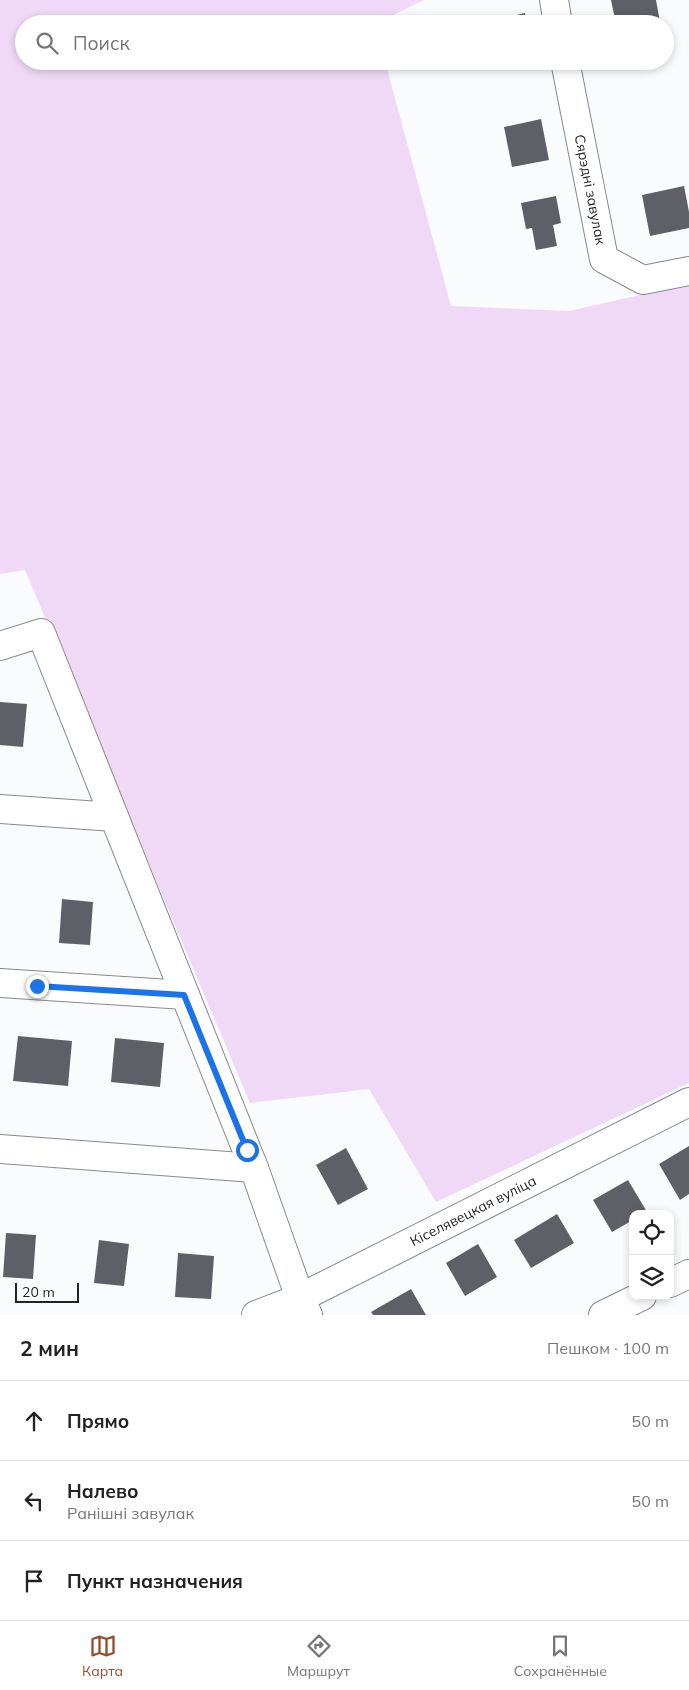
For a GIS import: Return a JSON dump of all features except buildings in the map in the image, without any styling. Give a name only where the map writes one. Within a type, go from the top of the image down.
[{"type":"street","points":[[554,0],[556,15]]},
{"type":"street","name":"Сярэдні завулак","points":[[568,70],[604,259],[643,280],[689,271]]},
{"type":"street","points":[[0,646],[41,633],[254,1168],[304,1307]]},
{"type":"street","points":[[0,809],[114,817]]},
{"type":"street","points":[[0,983],[184,995]]},
{"type":"street","name":"Кіселявецкая вуліца","points":[[256,1315],[304,1307],[689,1102]]},
{"type":"street","points":[[0,1149],[254,1168]]},
{"type":"street","points":[[674,1281],[689,1274]]},
{"type":"street","points":[[603,1315],[634,1300]]},
{"type":"shaded area","points":[[0,0],[424,0],[393,15],[15,15],[15,70],[387,70],[451,306],[569,311],[689,284],[689,1083],[436,1202],[369,1089],[250,1103],[25,570],[0,574]]},
{"type":"route","points":[[37,986],[184,995],[247,1150]]}]
